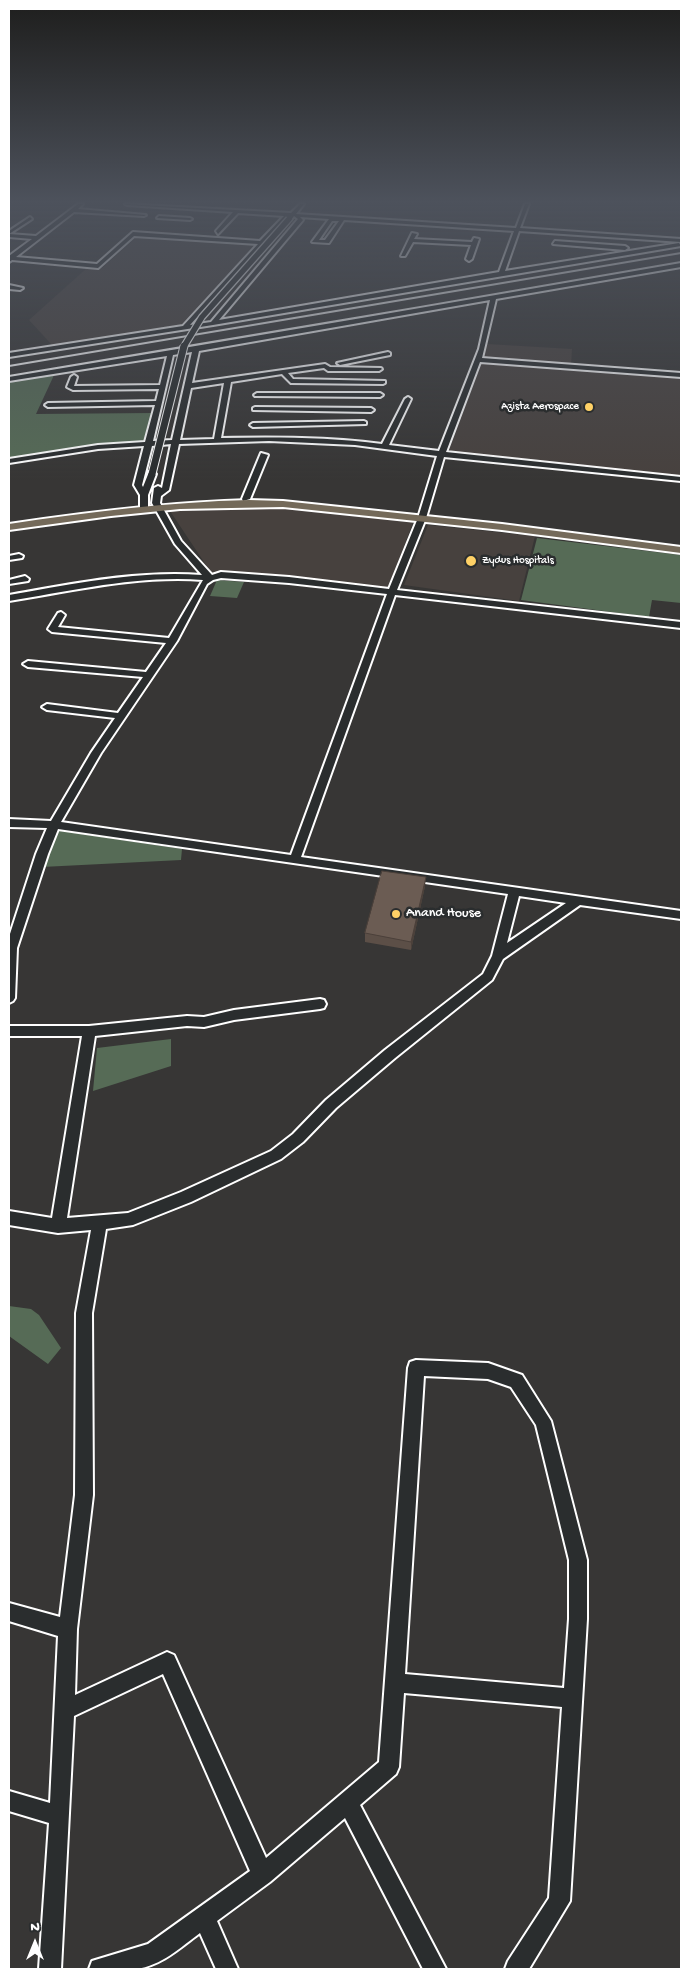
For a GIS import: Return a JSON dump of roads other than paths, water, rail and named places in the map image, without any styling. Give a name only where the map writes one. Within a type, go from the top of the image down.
[{"type":"main road","points":[[9,525],[144,503],[246,499],[284,500],[681,550]]},
{"type":"main road","points":[[157,502],[283,504],[681,542]]},
{"type":"street","points":[[185,327],[214,296]]},
{"type":"street","points":[[144,503],[184,345],[202,317],[220,296]]},
{"type":"street","points":[[210,578],[178,542],[157,502],[190,352],[210,316],[227,296]]},
{"type":"street","points":[[214,322],[236,296]]},
{"type":"street","points":[[9,355],[364,296]]},
{"type":"street","points":[[9,380],[492,296]]},
{"type":"street","points":[[296,859],[392,592],[423,517],[440,455],[478,360],[494,296]]},
{"type":"street","points":[[157,502],[165,490],[174,442],[196,349]]},
{"type":"street","points":[[144,503],[138,486],[170,360],[170,353]]},
{"type":"street","points":[[188,386],[325,366],[388,354]]},
{"type":"street","points":[[478,360],[681,375]]},
{"type":"street","points":[[325,366],[328,369],[379,369]]},
{"type":"street","points":[[284,372],[291,381],[383,382]]},
{"type":"street","points":[[251,439],[260,376]]},
{"type":"street","points":[[74,377],[71,388],[163,387]]},
{"type":"street","points":[[217,440],[228,380]]},
{"type":"street","points":[[257,395],[380,395]]},
{"type":"street","points":[[384,447],[408,399]]},
{"type":"street","points":[[48,404],[159,403]]},
{"type":"street","points":[[255,410],[371,410]]},
{"type":"street","points":[[253,425],[364,423]]},
{"type":"street","points":[[301,440],[304,427]]},
{"type":"street","points":[[9,461],[98,447],[217,440],[301,440],[355,443],[440,455],[681,479]]},
{"type":"street","points":[[246,499],[264,456]]},
{"type":"street","points":[[9,558],[19,556]]},
{"type":"street","points":[[9,598],[62,588],[127,580],[177,576],[210,578],[221,575],[289,580],[681,625]]},
{"type":"street","points":[[9,998],[11,948],[42,854],[54,825],[96,753],[172,641],[204,583],[210,578]]},
{"type":"street","points":[[9,582],[25,579]]},
{"type":"street","points":[[61,615],[52,629],[172,641]]},
{"type":"street","points":[[28,664],[148,675]]},
{"type":"street","points":[[46,708],[121,716]]},
{"type":"street","points":[[9,823],[54,825],[681,915]]},
{"type":"street","points":[[9,1218],[58,1226],[128,1220],[158,1209],[276,1155],[298,1138],[331,1104],[383,1060],[453,1004],[478,987],[488,977],[498,956],[515,890]]},
{"type":"street","points":[[498,956],[578,900]]},
{"type":"street","points":[[9,1031],[89,1031],[187,1021],[204,1022],[234,1015],[320,1004]]},
{"type":"street","points":[[58,1226],[89,1031]]},
{"type":"street","points":[[50,1969],[60,1816],[68,1629],[84,1494],[84,1313],[100,1223]]},
{"type":"street","points":[[100,1969],[154,1953],[263,1875],[390,1767],[416,1368],[488,1371],[516,1381],[543,1421],[578,1560],[578,1619],[559,1901],[516,1969]]},
{"type":"street","points":[[9,1612],[68,1629]]},
{"type":"street","points":[[64,1710],[167,1662],[263,1875]]},
{"type":"street","points":[[395,1683],[573,1698]]},
{"type":"street","points":[[9,1801],[60,1816]]},
{"type":"street","points":[[348,1803],[435,1969]]},
{"type":"street","points":[[204,1917],[228,1969]]},
{"type":"railway","points":[[9,366],[423,296]]},
{"type":"place","name":"Azista Aerospace","points":[[589,407]]},
{"type":"place","name":"Zydus Hospitals","points":[[471,561]]},
{"type":"place","name":"Anand House","points":[[396,914]]}]
